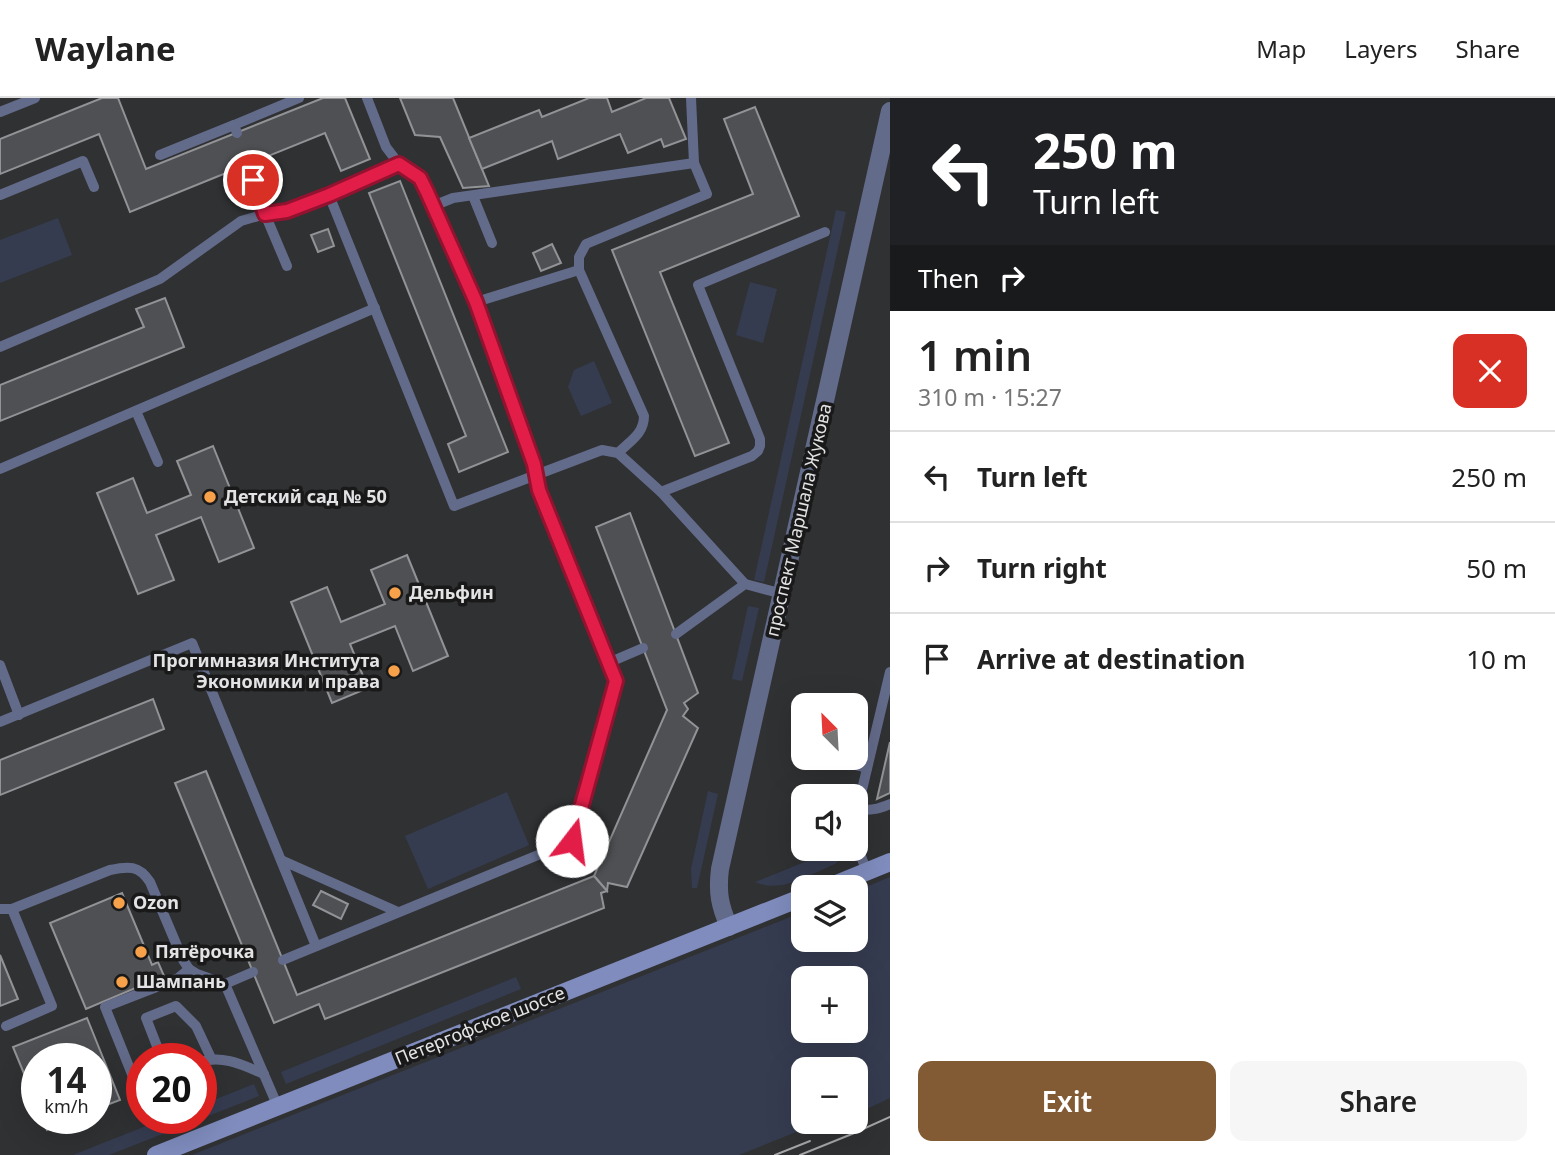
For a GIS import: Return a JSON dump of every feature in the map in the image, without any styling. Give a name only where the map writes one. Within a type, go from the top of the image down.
[{"type":"street","name":"проспект Маршала Жукова","points":[[729,928],[721,909],[718,889],[720,870],[890,111]]},
{"type":"street","points":[[859,875],[890,862]]},
{"type":"street","name":"Петергофское шоссе","points":[[156,1155],[791,902]]},
{"type":"lane","points":[[0,112],[35,98]]},
{"type":"lane","points":[[160,155],[236,129],[299,98]]},
{"type":"lane","points":[[283,960],[572,841],[616,681],[539,490],[534,464],[476,302],[420,178],[399,164],[386,147],[367,98]]},
{"type":"lane","points":[[618,453],[644,427],[643,416],[579,270],[579,257],[586,244],[707,194],[694,163],[691,98]]},
{"type":"lane","points":[[0,195],[83,161],[94,187]]},
{"type":"lane","points":[[433,206],[453,198],[694,163]]},
{"type":"lane","points":[[248,164],[286,266]]},
{"type":"lane","points":[[0,347],[160,279],[241,221],[287,211],[399,164]]},
{"type":"lane","points":[[329,195],[454,506],[602,450],[618,453],[661,492],[746,584],[783,594]]},
{"type":"lane","points":[[473,196],[492,243]]},
{"type":"lane","points":[[661,492],[752,456],[760,446],[748,405],[698,285],[825,232]]},
{"type":"lane","points":[[476,302],[579,270]]},
{"type":"lane","points":[[0,469],[375,308]]},
{"type":"lane","points":[[136,411],[158,462]]},
{"type":"lane","points":[[676,634],[746,584]]},
{"type":"lane","points":[[0,722],[192,643],[316,946]]},
{"type":"lane","points":[[608,663],[643,648]]},
{"type":"lane","points":[[0,665],[19,715]]},
{"type":"lane","points":[[868,764],[890,672]]},
{"type":"lane","points":[[868,811],[890,804]]},
{"type":"lane","points":[[281,860],[398,912]]},
{"type":"lane","points":[[863,861],[867,872]]},
{"type":"lane","points":[[0,909],[12,909],[110,870],[134,868],[144,873],[189,969],[225,984],[278,1107]]},
{"type":"lane","points":[[6,1026],[52,1006],[12,909]]},
{"type":"lane","points":[[126,1059],[105,1007],[177,979],[189,969]]},
{"type":"lane","points":[[225,984],[253,972]]},
{"type":"lane","points":[[156,1043],[146,1018],[176,1006],[196,1026],[201,1043]]},
{"type":"lane","points":[[217,1061],[235,1062],[264,1074]]},
{"type":"shaded area","points":[[836,210],[846,212],[764,582],[754,580]]},
{"type":"shaded area","points":[[58,218],[72,255],[0,283],[0,240]]},
{"type":"shaded area","points":[[750,282],[777,289],[763,343],[736,335]]},
{"type":"shaded area","points":[[594,361],[612,403],[581,416],[568,387],[574,370]]},
{"type":"shaded area","points":[[748,606],[759,608],[742,681],[732,679]]},
{"type":"shaded area","points":[[708,791],[718,794],[697,888],[692,888],[691,869]]},
{"type":"shaded area","points":[[507,792],[529,845],[428,889],[405,836]]},
{"type":"shaded area","points":[[807,861],[838,861],[810,875],[791,875],[791,882],[786,884],[775,886],[755,882]]},
{"type":"shaded area","points":[[890,877],[890,1098],[868,1108],[868,1057],[791,1057],[791,1134],[739,1155],[192,1155],[791,917],[791,952],[868,952],[868,886]]},
{"type":"shaded area","points":[[516,977],[521,989],[286,1084],[281,1072]]},
{"type":"shaded area","points":[[254,1084],[259,1096],[217,1113],[217,1099]]},
{"type":"shaded area","points":[[126,1134],[162,1134],[109,1155],[73,1155]]},
{"type":"building","points":[[102,98],[118,98],[146,169],[323,98],[345,98],[370,159],[341,171],[325,133],[130,212],[99,134],[0,174],[0,139]]},
{"type":"building","points":[[400,98],[453,98],[489,186],[463,188],[440,137],[415,135]]},
{"type":"building","points":[[589,98],[607,98],[612,112],[646,98],[669,98],[686,139],[664,147],[661,139],[628,153],[620,134],[558,159],[552,141],[482,169],[469,138],[539,110],[542,117]]},
{"type":"building","points":[[755,107],[799,216],[660,272],[729,443],[695,456],[612,250],[753,194],[724,119]]},
{"type":"building","points":[[400,181],[508,452],[459,472],[448,444],[466,436],[369,193]]},
{"type":"building","points":[[328,229],[334,246],[318,252],[311,235]]},
{"type":"building","points":[[552,244],[561,263],[541,271],[533,253]]},
{"type":"building","points":[[165,298],[184,347],[0,421],[0,385],[144,327],[136,309]]},
{"type":"building","points":[[213,446],[254,548],[219,562],[201,517],[156,535],[174,580],[138,594],[97,493],[133,478],[147,513],[191,495],[177,461]]},
{"type":"building","points":[[630,513],[698,693],[684,703],[688,709],[683,716],[698,728],[627,887],[608,883],[607,891],[594,876],[667,710],[596,527]]},
{"type":"building","points":[[407,555],[448,656],[413,671],[395,626],[350,644],[368,688],[332,703],[291,602],[327,587],[341,622],[385,604],[371,570]]},
{"type":"building","points":[[153,699],[164,729],[0,795],[0,760]]},
{"type":"building","points":[[890,742],[890,793],[877,799]]},
{"type":"building","points":[[206,771],[297,995],[594,876],[607,891],[601,893],[604,908],[325,1019],[319,1004],[274,1023],[175,783]]},
{"type":"building","points":[[321,891],[348,904],[341,919],[313,905]]},
{"type":"building","points":[[122,893],[152,965],[158,962],[164,976],[86,1009],[50,923]]},
{"type":"building","points":[[0,955],[18,999],[0,1006]]},
{"type":"building","points":[[87,1018],[97,1043],[23,1043]]},
{"type":"building","points":[[21,1044],[21,1066],[13,1047]]},
{"type":"building","points":[[112,1080],[120,1100],[112,1103]]},
{"type":"tram line","points":[[800,1155],[890,1117]]},
{"type":"tram line","points":[[775,1155],[810,1141]]},
{"type":"place","name":"Детский сад № 50","points":[[210,497]]},
{"type":"place","name":"Дельфин","points":[[395,593]]},
{"type":"place","name":"Прогимназия Института Экономики и права","points":[[394,671]]},
{"type":"place","name":"Ozon","points":[[119,903]]},
{"type":"place","name":"Пятёрочка","points":[[141,952]]},
{"type":"place","name":"Шампань","points":[[122,982]]},
{"type":"route","points":[[253,180],[265,214],[287,211],[399,164],[420,178],[476,302],[534,464],[539,490],[616,681],[572,841]]}]
